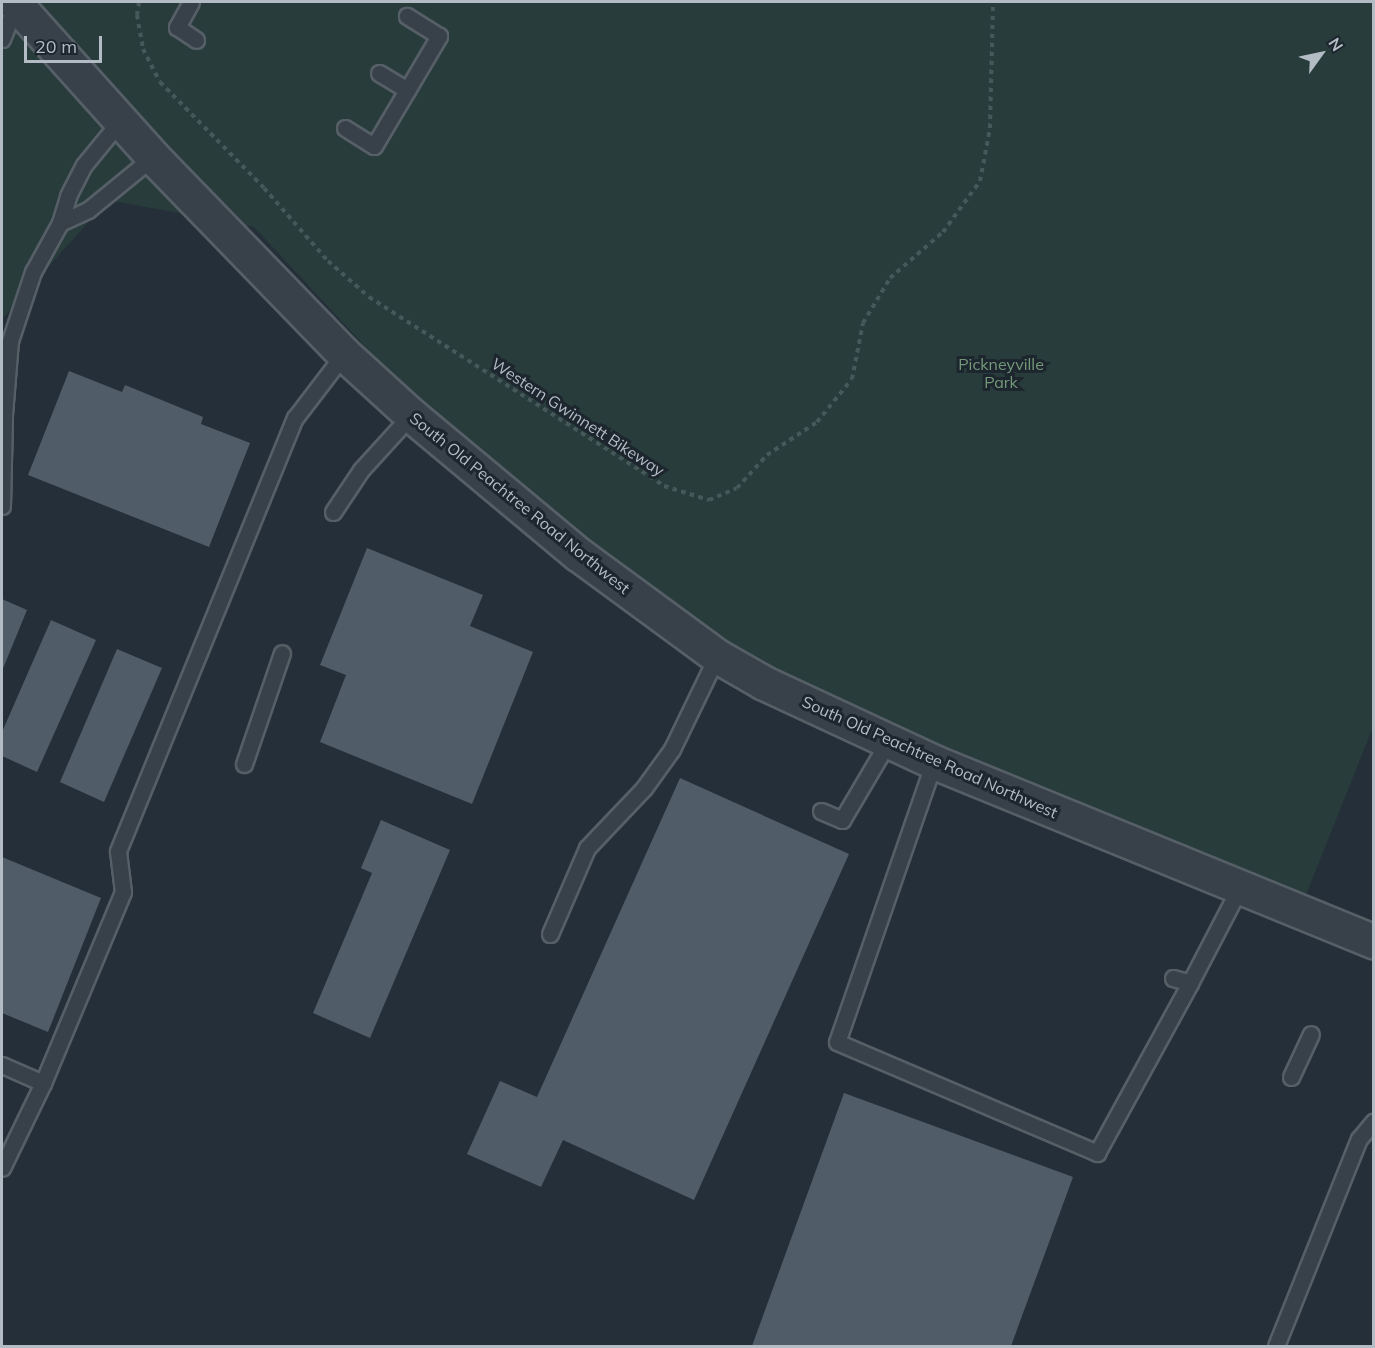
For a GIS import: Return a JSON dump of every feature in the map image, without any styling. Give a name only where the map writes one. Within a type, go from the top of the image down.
[{"type":"street","name":"South Old Peachtree Road Northwest","points":[[14,3],[153,158],[344,354],[411,415],[578,554],[717,656],[764,683],[888,742],[1374,942]]},
{"type":"lane","points":[[191,2],[177,27],[196,40]]},
{"type":"lane","points":[[2,39],[14,3]]},
{"type":"lane","points":[[345,128],[374,146],[439,36],[407,16]]},
{"type":"lane","points":[[379,72],[407,90]]},
{"type":"lane","points":[[2,506],[4,415],[10,341],[33,272],[60,223],[68,196],[84,165],[120,121]]},
{"type":"lane","points":[[60,223],[88,210],[153,158]]},
{"type":"lane","points":[[2,1168],[43,1083],[123,892],[118,851],[295,418],[344,354]]},
{"type":"lane","points":[[333,512],[361,470],[411,415]]},
{"type":"lane","points":[[244,764],[282,653]]},
{"type":"lane","points":[[550,934],[587,848],[644,788],[672,749],[717,656]]},
{"type":"lane","points":[[821,811],[842,820],[888,742]]},
{"type":"lane","points":[[934,762],[837,1042],[1097,1153],[1190,983],[1239,887]]},
{"type":"lane","points":[[1173,978],[1190,983]]},
{"type":"lane","points":[[1291,1077],[1311,1034]]},
{"type":"lane","points":[[2,1065],[43,1083]]},
{"type":"lane","points":[[1276,1347],[1359,1139],[1374,1121]]},
{"type":"path","name":"Western Gwinnett Bikeway","points":[[139,2],[137,15],[143,49],[160,82],[264,188],[328,261],[369,297],[664,486],[709,500],[738,488],[767,456],[817,422],[852,379],[863,322],[890,278],[944,232],[980,181],[990,128],[993,2]]},
{"type":"green space","name":"Pickneyville Park","points":[[2,2],[1373,2],[1373,727],[1304,900],[962,763],[767,668],[677,610],[507,478],[386,369],[254,227],[108,200],[2,319]]},
{"type":"building","points":[[69,371],[122,392],[125,385],[203,417],[201,424],[250,443],[209,547],[28,475]]},
{"type":"building","points":[[367,548],[483,595],[470,626],[533,652],[472,804],[320,742],[346,675],[320,665]]},
{"type":"building","points":[[2,599],[27,610],[2,671]]},
{"type":"building","points":[[51,620],[96,640],[37,772],[2,756],[2,732]]},
{"type":"building","points":[[117,649],[162,668],[104,802],[60,782]]},
{"type":"building","points":[[680,778],[849,854],[694,1200],[563,1140],[541,1187],[467,1154],[500,1081],[537,1097]]},
{"type":"building","points":[[381,820],[450,850],[370,1038],[313,1013],[372,873],[361,868]]},
{"type":"building","points":[[2,857],[101,898],[48,1032],[2,1013]]},
{"type":"building","points":[[844,1093],[1073,1177],[1011,1346],[752,1346]]}]
